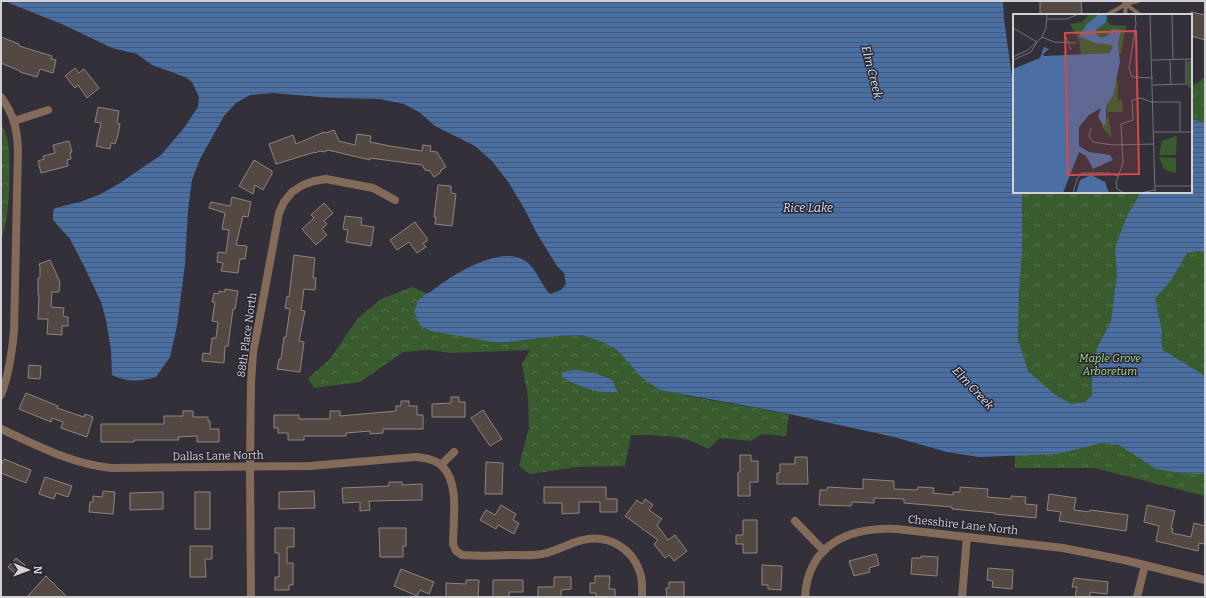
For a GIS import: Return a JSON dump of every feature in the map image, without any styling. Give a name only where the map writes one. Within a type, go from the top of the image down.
[{"type":"street","points":[[1,97],[9,108],[14,121],[18,150],[14,331],[9,368],[1,395]]},
{"type":"street","points":[[14,121],[48,110]]},
{"type":"street","name":"88th Place North","points":[[251,597],[250,467],[253,352],[279,213],[284,202],[292,192],[303,185],[326,179],[373,188],[396,200]]},
{"type":"street","name":"Dallas Lane North","points":[[1,429],[70,459],[99,467],[310,466],[416,457],[427,458],[441,465]]},
{"type":"street","points":[[454,452],[441,465],[452,483],[453,544],[456,551],[462,555],[471,556],[540,554],[555,551],[587,539],[598,538],[618,544],[635,559],[642,580],[642,597]]},
{"type":"street","points":[[794,521],[824,551]]},
{"type":"street","name":"Chesshire Lane North","points":[[805,597],[809,574],[816,561],[824,551],[844,536],[860,530],[880,528],[1063,548],[1117,558],[1205,580]]},
{"type":"street","points":[[962,597],[966,537]]},
{"type":"street","points":[[1137,597],[1145,565]]},
{"type":"lane","points":[[1109,14],[1126,3],[1138,1]]},
{"type":"lane","points":[[1125,14],[1126,3]]},
{"type":"lane","points":[[1126,3],[1139,14]]},
{"type":"green space","name":"Maple Grove Arboretum","points":[[1205,76],[1205,496],[1095,468],[1015,468],[1013,260],[1016,193],[1192,193],[1192,86],[1199,82]]},
{"type":"green space","points":[[1,121],[8,142],[9,177],[8,207],[4,231],[1,239]]},
{"type":"green space","points":[[412,287],[428,294],[420,300],[499,343],[558,336],[582,335],[600,341],[617,350],[640,376],[688,396],[789,414],[786,436],[762,434],[751,441],[720,438],[708,449],[689,440],[671,436],[631,435],[625,466],[577,467],[530,474],[519,466],[529,428],[528,397],[522,364],[530,350],[451,353],[428,350],[403,352],[360,382],[314,388],[308,378],[330,359],[358,318],[381,299]]},
{"type":"water","name":"Rice Lake","points":[[4,1],[1003,1],[1013,85],[1013,193],[1022,193],[1022,253],[1019,290],[1018,339],[1028,371],[1054,394],[1071,404],[1085,402],[1092,395],[1092,375],[1097,348],[1111,322],[1117,274],[1115,248],[1127,216],[1140,193],[1192,193],[1192,119],[1205,123],[1205,252],[1199,251],[1187,253],[1172,279],[1155,299],[1162,331],[1161,342],[1163,350],[1205,376],[1205,472],[1201,474],[1180,473],[1156,469],[1119,445],[1102,443],[1057,454],[979,457],[947,452],[894,437],[780,412],[660,390],[640,376],[617,350],[600,341],[582,335],[558,336],[499,343],[431,331],[420,325],[414,311],[419,300],[451,277],[476,264],[502,256],[514,256],[524,260],[532,267],[550,294],[561,290],[566,284],[564,273],[557,266],[536,232],[509,183],[492,161],[475,146],[435,126],[419,112],[404,104],[380,99],[332,98],[273,93],[250,95],[236,103],[224,116],[200,159],[192,180],[188,210],[185,264],[177,326],[170,357],[156,377],[144,380],[134,380],[123,379],[112,375],[111,350],[106,320],[101,302],[70,239],[53,220],[53,211],[55,208],[80,202],[101,194],[161,155],[184,128],[198,107],[199,97],[192,82],[185,77],[152,65],[137,54],[112,48],[64,25]]},
{"type":"water","points":[[576,370],[595,374],[613,381],[617,392],[596,391],[575,384],[562,377],[562,372]]},
{"type":"building","points":[[1040,1],[1081,1],[1082,14],[1040,14]]},
{"type":"building","points":[[1191,12],[1205,15],[1205,40],[1192,36]]},
{"type":"building","points":[[1,37],[19,44],[19,46],[52,56],[51,59],[56,60],[53,73],[40,69],[37,77],[20,72],[1,63]]},
{"type":"building","points":[[75,68],[79,73],[84,69],[99,88],[87,98],[78,85],[75,88],[65,76]]},
{"type":"building","points":[[98,107],[119,111],[117,123],[120,124],[118,135],[115,144],[111,143],[110,149],[96,146],[101,123],[95,122]]},
{"type":"building","points":[[334,130],[339,141],[355,145],[357,134],[371,136],[370,142],[390,146],[422,151],[423,145],[431,146],[430,151],[437,152],[446,167],[434,177],[430,171],[425,170],[422,165],[370,158],[370,160],[328,150],[324,152],[315,152],[276,164],[269,144],[293,135],[296,144],[324,132],[326,133]]},
{"type":"building","points":[[69,141],[72,152],[70,153],[71,159],[67,160],[68,166],[41,173],[38,161],[44,159],[43,156],[55,153],[53,145]]},
{"type":"building","points":[[254,160],[272,171],[272,174],[263,190],[255,185],[253,194],[239,186]]},
{"type":"building","points":[[438,185],[451,186],[451,193],[456,194],[452,226],[435,224],[436,217],[434,217]]},
{"type":"building","points":[[232,197],[251,202],[248,217],[243,216],[236,245],[247,246],[245,259],[240,259],[238,273],[221,271],[223,263],[217,262],[218,252],[226,253],[229,230],[222,229],[225,213],[209,208],[211,202],[230,206]]},
{"type":"building","points":[[324,203],[333,213],[324,221],[327,224],[322,229],[327,235],[316,245],[302,229],[314,218],[311,215]]},
{"type":"building","points":[[345,216],[362,218],[361,225],[374,227],[371,246],[346,242],[348,230],[343,229]]},
{"type":"building","points":[[415,222],[427,238],[427,241],[423,243],[426,247],[417,253],[409,242],[397,250],[390,240]]},
{"type":"building","points":[[294,255],[315,258],[313,278],[316,278],[315,290],[304,289],[301,310],[305,311],[299,341],[304,342],[300,372],[277,369],[279,359],[281,359],[284,337],[286,337],[290,309],[285,308],[287,296],[289,297]]},
{"type":"building","points":[[50,260],[60,282],[59,292],[52,292],[51,307],[64,308],[63,316],[68,317],[68,326],[62,326],[62,335],[47,334],[48,319],[38,319],[38,278],[40,277],[39,264]]},
{"type":"building","points":[[225,289],[238,291],[235,309],[233,309],[228,346],[225,346],[224,363],[202,361],[203,353],[210,354],[212,338],[216,338],[218,322],[212,321],[215,302],[212,302],[214,293],[219,294],[219,291],[225,292]]},
{"type":"building","points":[[29,365],[41,366],[40,379],[28,378]]},
{"type":"building","points":[[26,393],[58,406],[57,408],[84,417],[85,414],[93,417],[87,437],[61,428],[63,422],[52,418],[51,422],[19,409]]},
{"type":"building","points":[[451,397],[459,397],[459,402],[465,402],[465,417],[432,417],[432,404],[451,403]]},
{"type":"building","points":[[401,401],[409,401],[409,406],[417,406],[417,415],[423,415],[423,429],[383,429],[383,433],[370,434],[370,431],[346,433],[346,436],[304,436],[304,440],[288,440],[288,433],[278,433],[278,428],[274,428],[274,415],[299,415],[299,419],[330,419],[330,411],[340,411],[340,416],[396,411],[396,406],[401,406]]},
{"type":"building","points":[[483,410],[502,439],[490,446],[471,418]]},
{"type":"building","points":[[183,411],[193,411],[193,417],[208,417],[208,421],[210,421],[210,429],[219,429],[219,442],[197,442],[197,436],[178,437],[179,440],[101,442],[101,424],[164,424],[164,416],[183,416]]},
{"type":"building","points":[[740,455],[751,455],[751,461],[758,461],[758,482],[750,482],[750,496],[738,496]]},
{"type":"building","points":[[795,457],[807,457],[808,484],[777,484],[777,473],[780,473],[780,464],[795,464]]},
{"type":"building","points":[[4,459],[31,470],[26,483],[1,473],[1,466]]},
{"type":"building","points":[[486,462],[503,463],[502,494],[485,494]]},
{"type":"building","points":[[45,477],[72,486],[68,497],[56,493],[54,499],[39,494]]},
{"type":"building","points":[[863,479],[894,481],[894,489],[917,490],[918,487],[934,488],[933,493],[953,495],[953,492],[960,492],[960,487],[988,489],[987,497],[1011,499],[1011,496],[1026,497],[1025,504],[1037,505],[1036,518],[952,509],[952,507],[904,503],[904,499],[874,498],[874,503],[852,502],[851,506],[819,505],[820,490],[827,490],[828,487],[863,489]]},
{"type":"building","points":[[389,482],[402,482],[402,485],[422,484],[422,500],[369,501],[370,510],[360,511],[360,502],[343,503],[342,488],[389,486]]},
{"type":"building","points":[[544,487],[606,487],[606,499],[617,499],[617,512],[600,512],[600,502],[579,502],[579,513],[562,514],[562,503],[544,503]]},
{"type":"building","points":[[103,491],[115,492],[113,514],[89,512],[90,502],[93,502],[93,496],[102,497]]},
{"type":"building","points":[[314,491],[315,508],[279,509],[279,492]]},
{"type":"building","points":[[163,492],[163,509],[130,510],[130,493]]},
{"type":"building","points":[[195,492],[210,492],[210,529],[195,529]]},
{"type":"building","points":[[1049,494],[1076,498],[1074,510],[1089,512],[1090,510],[1128,515],[1126,531],[1059,521],[1061,512],[1047,510]]},
{"type":"building","points":[[645,499],[653,505],[649,510],[662,519],[657,525],[668,540],[675,535],[687,551],[674,561],[669,555],[665,558],[654,544],[658,540],[625,516],[637,500],[642,504]]},
{"type":"building","points":[[501,505],[516,514],[513,520],[519,523],[514,534],[498,525],[496,529],[480,520],[486,510],[495,515]]},
{"type":"building","points":[[1147,505],[1175,511],[1171,528],[1173,529],[1172,533],[1191,537],[1194,523],[1205,526],[1205,544],[1199,543],[1198,551],[1156,541],[1159,526],[1144,522]]},
{"type":"building","points":[[743,520],[757,520],[757,553],[743,553],[743,544],[736,544],[736,535],[743,535]]},
{"type":"building","points":[[275,528],[294,528],[294,547],[287,547],[287,563],[293,563],[293,585],[289,585],[289,590],[275,590],[275,577],[279,577],[279,553],[275,553]]},
{"type":"building","points":[[379,528],[406,528],[406,546],[403,546],[403,557],[380,557]]},
{"type":"building","points":[[190,546],[212,546],[212,559],[205,559],[206,577],[190,577]]},
{"type":"building","points":[[876,554],[879,565],[869,568],[870,572],[854,576],[849,561]]},
{"type":"building","points":[[921,556],[938,557],[937,576],[911,574],[912,558],[921,558]]},
{"type":"building","points":[[16,558],[25,565],[17,575],[8,567]]},
{"type":"building","points":[[762,565],[782,566],[781,590],[768,589],[768,585],[762,585]]},
{"type":"building","points":[[988,568],[1013,570],[1012,589],[992,587],[993,581],[987,580]]},
{"type":"building","points":[[401,569],[434,582],[429,594],[420,590],[417,596],[394,586]]},
{"type":"building","points":[[46,576],[67,597],[27,597]]},
{"type":"building","points":[[595,576],[610,576],[609,589],[615,589],[615,597],[596,597],[596,593],[590,593],[590,583],[595,583]]},
{"type":"building","points":[[554,577],[571,577],[571,589],[561,590],[561,597],[538,597],[538,587],[554,587]]},
{"type":"building","points":[[1074,578],[1108,582],[1107,594],[1090,592],[1090,597],[1075,597],[1077,587],[1072,587]]},
{"type":"building","points":[[466,580],[479,580],[478,597],[446,597],[446,583],[466,584]]},
{"type":"building","points":[[493,580],[523,580],[523,592],[509,592],[509,597],[493,597]]},
{"type":"building","points":[[669,582],[684,582],[684,597],[667,597],[666,588],[669,588]]},
{"type":"water label","name":"Elm Creek","points":[[872,72]]},
{"type":"water label","name":"Elm Creek","points":[[973,388]]}]
